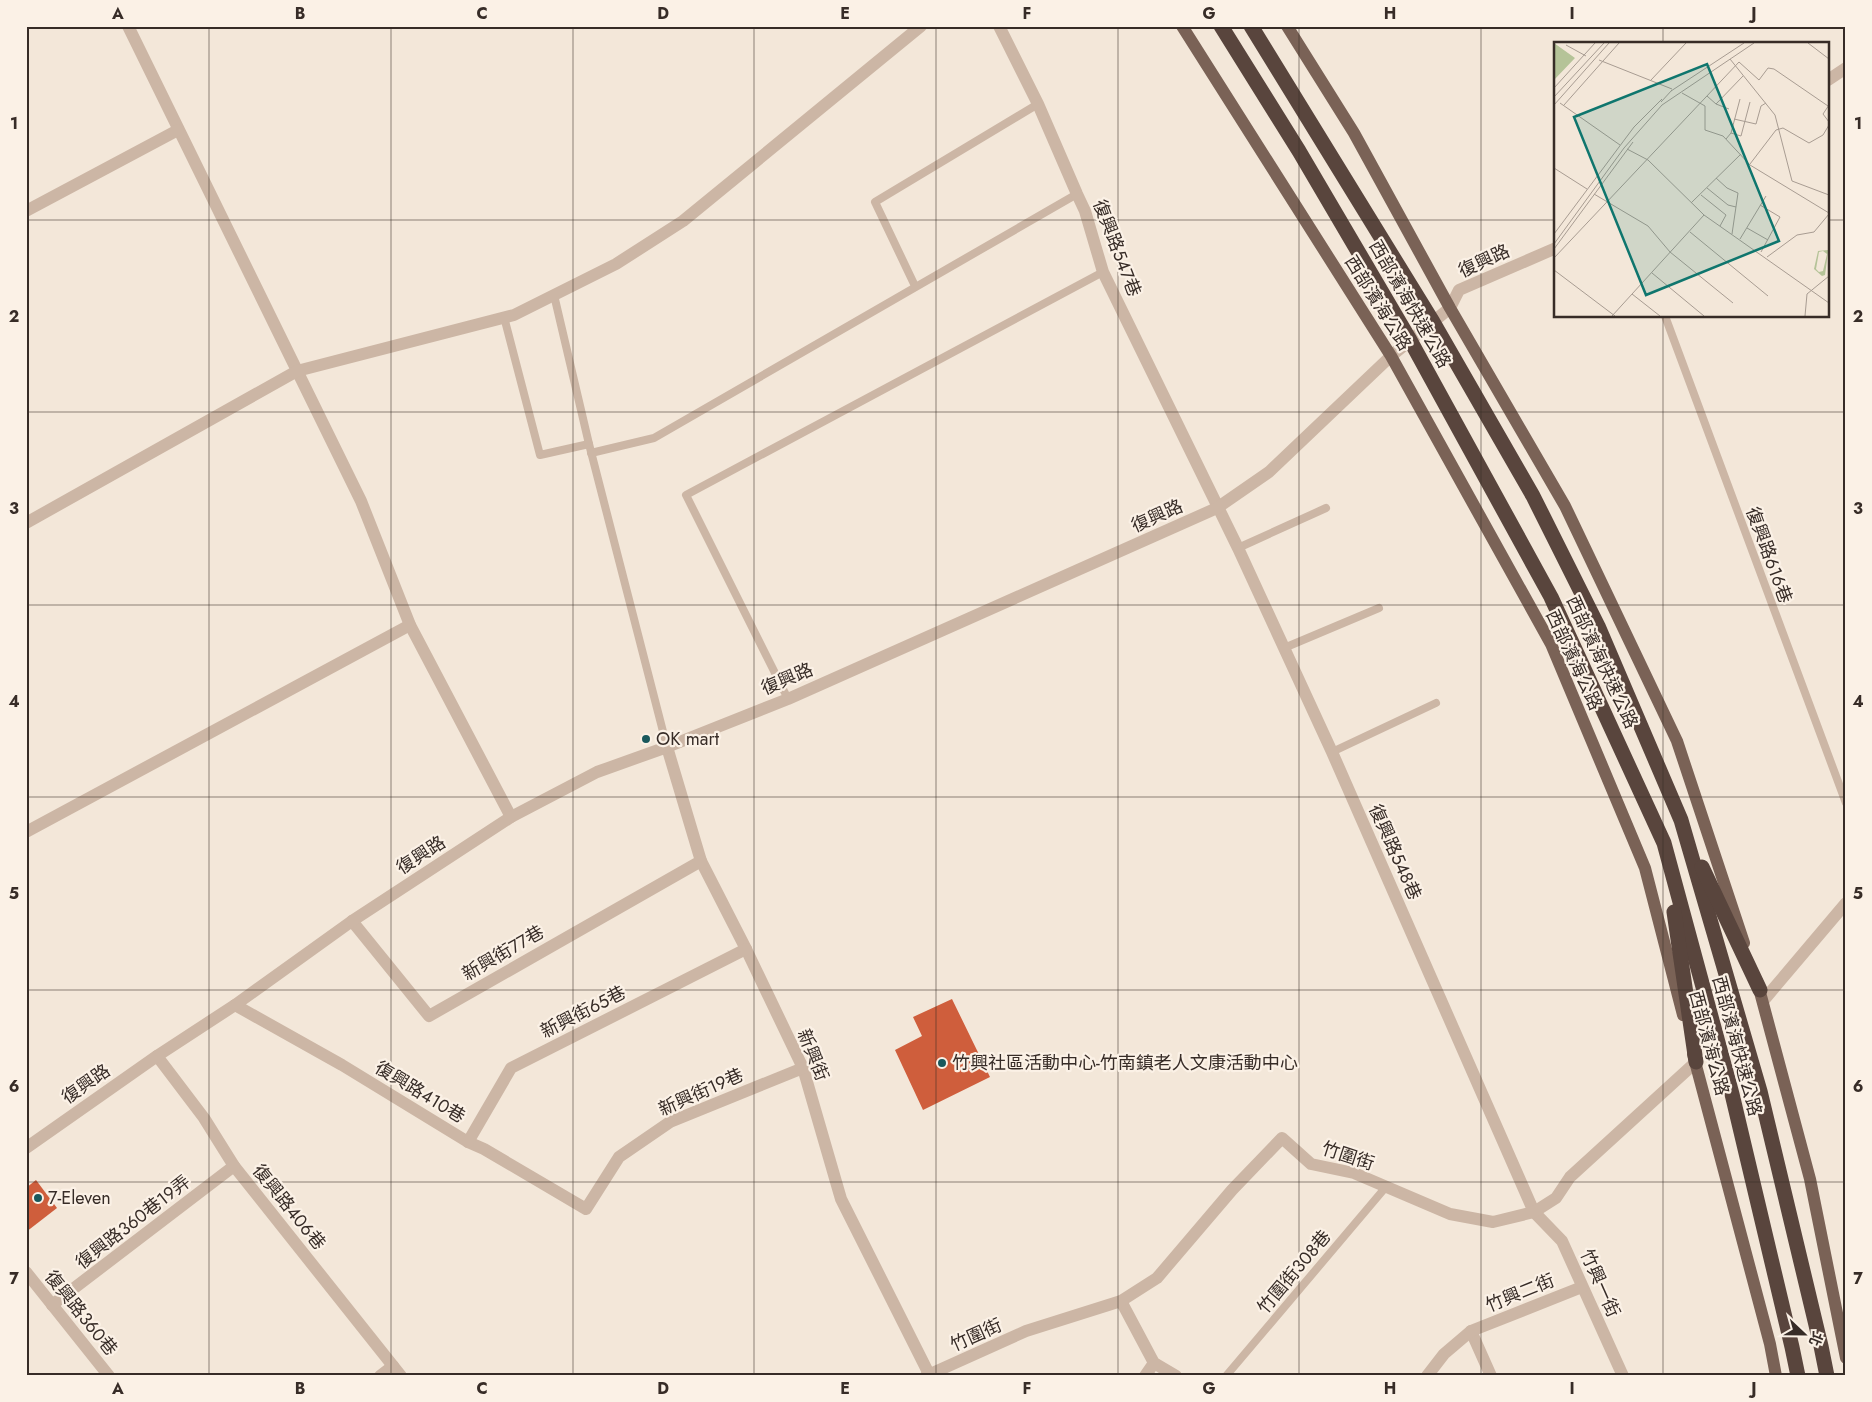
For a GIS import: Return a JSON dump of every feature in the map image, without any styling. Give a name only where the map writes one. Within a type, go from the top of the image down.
[{"type":"highway","name":"西部濱海快速公路","points":[[1221,26],[1299,151],[1410,340],[1551,597],[1664,844],[1732,1094],[1798,1376]]},
{"type":"highway","name":"西部濱海快速公路","points":[[1251,26],[1433,322],[1533,496],[1594,617],[1681,820],[1760,1091],[1821,1346],[1826,1376]]},
{"type":"highway","points":[[1681,820],[1761,996]]},
{"type":"highway","points":[[1664,844],[1696,1062]]},
{"type":"main road","name":"西部濱海公路","points":[[1182,26],[1391,356],[1550,644],[1645,868],[1770,1344],[1776,1376]]},
{"type":"main road","points":[[1287,26],[1354,132],[1450,308],[1565,506],[1677,741],[1761,996],[1810,1179],[1846,1358]]},
{"type":"street","points":[[128,26],[361,501],[410,625],[510,817]]},
{"type":"street","points":[[26,523],[297,371],[514,315],[616,264],[684,222],[921,26]]},
{"type":"street","name":"復興路547巷","points":[[999,26],[1038,104],[1085,211],[1103,272],[1217,508]]},
{"type":"street","points":[[1830,79],[1846,68]]},
{"type":"street","points":[[26,211],[178,130]]},
{"type":"street","name":"復興路","points":[[26,1148],[156,1056],[235,1005],[352,921],[510,817],[597,772],[667,747],[788,699],[1217,508],[1268,472],[1391,356],[1450,308],[1459,290],[1554,249]]},
{"type":"street","name":"復興路548巷","points":[[1217,508],[1238,548],[1332,752],[1534,1212]]},
{"type":"street","points":[[26,832],[410,625]]},
{"type":"street","name":"新興街","points":[[667,747],[701,861],[803,1068],[841,1199],[928,1375]]},
{"type":"street","name":"新興街77巷","points":[[352,921],[429,1016],[701,861]]},
{"type":"street","points":[[1761,996],[1846,903]]},
{"type":"street","name":"新興街65巷","points":[[468,1142],[511,1068],[746,949]]},
{"type":"street","name":"復興路410巷","points":[[235,1005],[586,1209]]},
{"type":"street","name":"復興路406巷","points":[[156,1056],[204,1118],[234,1166],[397,1371]]},
{"type":"street","name":"竹圍街","points":[[928,1375],[1026,1332],[1121,1301],[1157,1278],[1232,1190],[1282,1138],[1311,1164],[1354,1174],[1450,1214],[1492,1222],[1534,1212],[1556,1198],[1570,1178],[1696,1062]]},
{"type":"street","name":"新興街19巷","points":[[586,1209],[619,1157],[670,1122],[803,1068]]},
{"type":"street","name":"復興路360巷19弄","points":[[52,1305],[234,1166]]},
{"type":"street","name":"竹興一街","points":[[1534,1212],[1562,1241],[1623,1376]]},
{"type":"street","name":"復興路360巷","points":[[26,1272],[109,1376]]},
{"type":"street","name":"竹興二街","points":[[1427,1376],[1444,1354],[1471,1331],[1582,1287]]},
{"type":"street","points":[[1121,1301],[1154,1363],[1176,1376]]},
{"type":"street","name":"竹興二街","points":[[1471,1331],[1490,1376]]},
{"type":"street","points":[[1145,1376],[1154,1363]]},
{"type":"street","points":[[380,1376],[397,1371]]},
{"type":"lane","points":[[915,286],[875,202],[1038,104]]},
{"type":"lane","points":[[591,452],[654,438],[1077,194]]},
{"type":"lane","points":[[788,699],[686,495],[1103,272]]},
{"type":"lane","points":[[554,295],[589,444],[667,747]]},
{"type":"lane","points":[[504,317],[540,455],[589,444]]},
{"type":"lane","name":"復興路616巷","points":[[1666,318],[1846,803]]},
{"type":"lane","points":[[1238,548],[1326,508]]},
{"type":"lane","points":[[1284,648],[1379,608]]},
{"type":"lane","points":[[1332,752],[1436,703]]},
{"type":"lane","name":"竹圍街308巷","points":[[1226,1376],[1385,1188]]},
{"type":"building","name":"竹興社區活動中心-竹南鎮老人文康活動中心","points":[[952,999],[990,1077],[923,1110],[895,1050],[922,1036],[913,1017]]},
{"type":"building","name":"7-Eleven","points":[[36,1180],[57,1208],[26,1232],[26,1188]]},
{"type":"place","name":"OK mart","points":[[646,739]]},
{"type":"place","name":"竹興社區活動中心-竹南鎮老人文康活動中心","points":[[942,1063]]},
{"type":"place","name":"7-Eleven","points":[[38,1198]]}]
